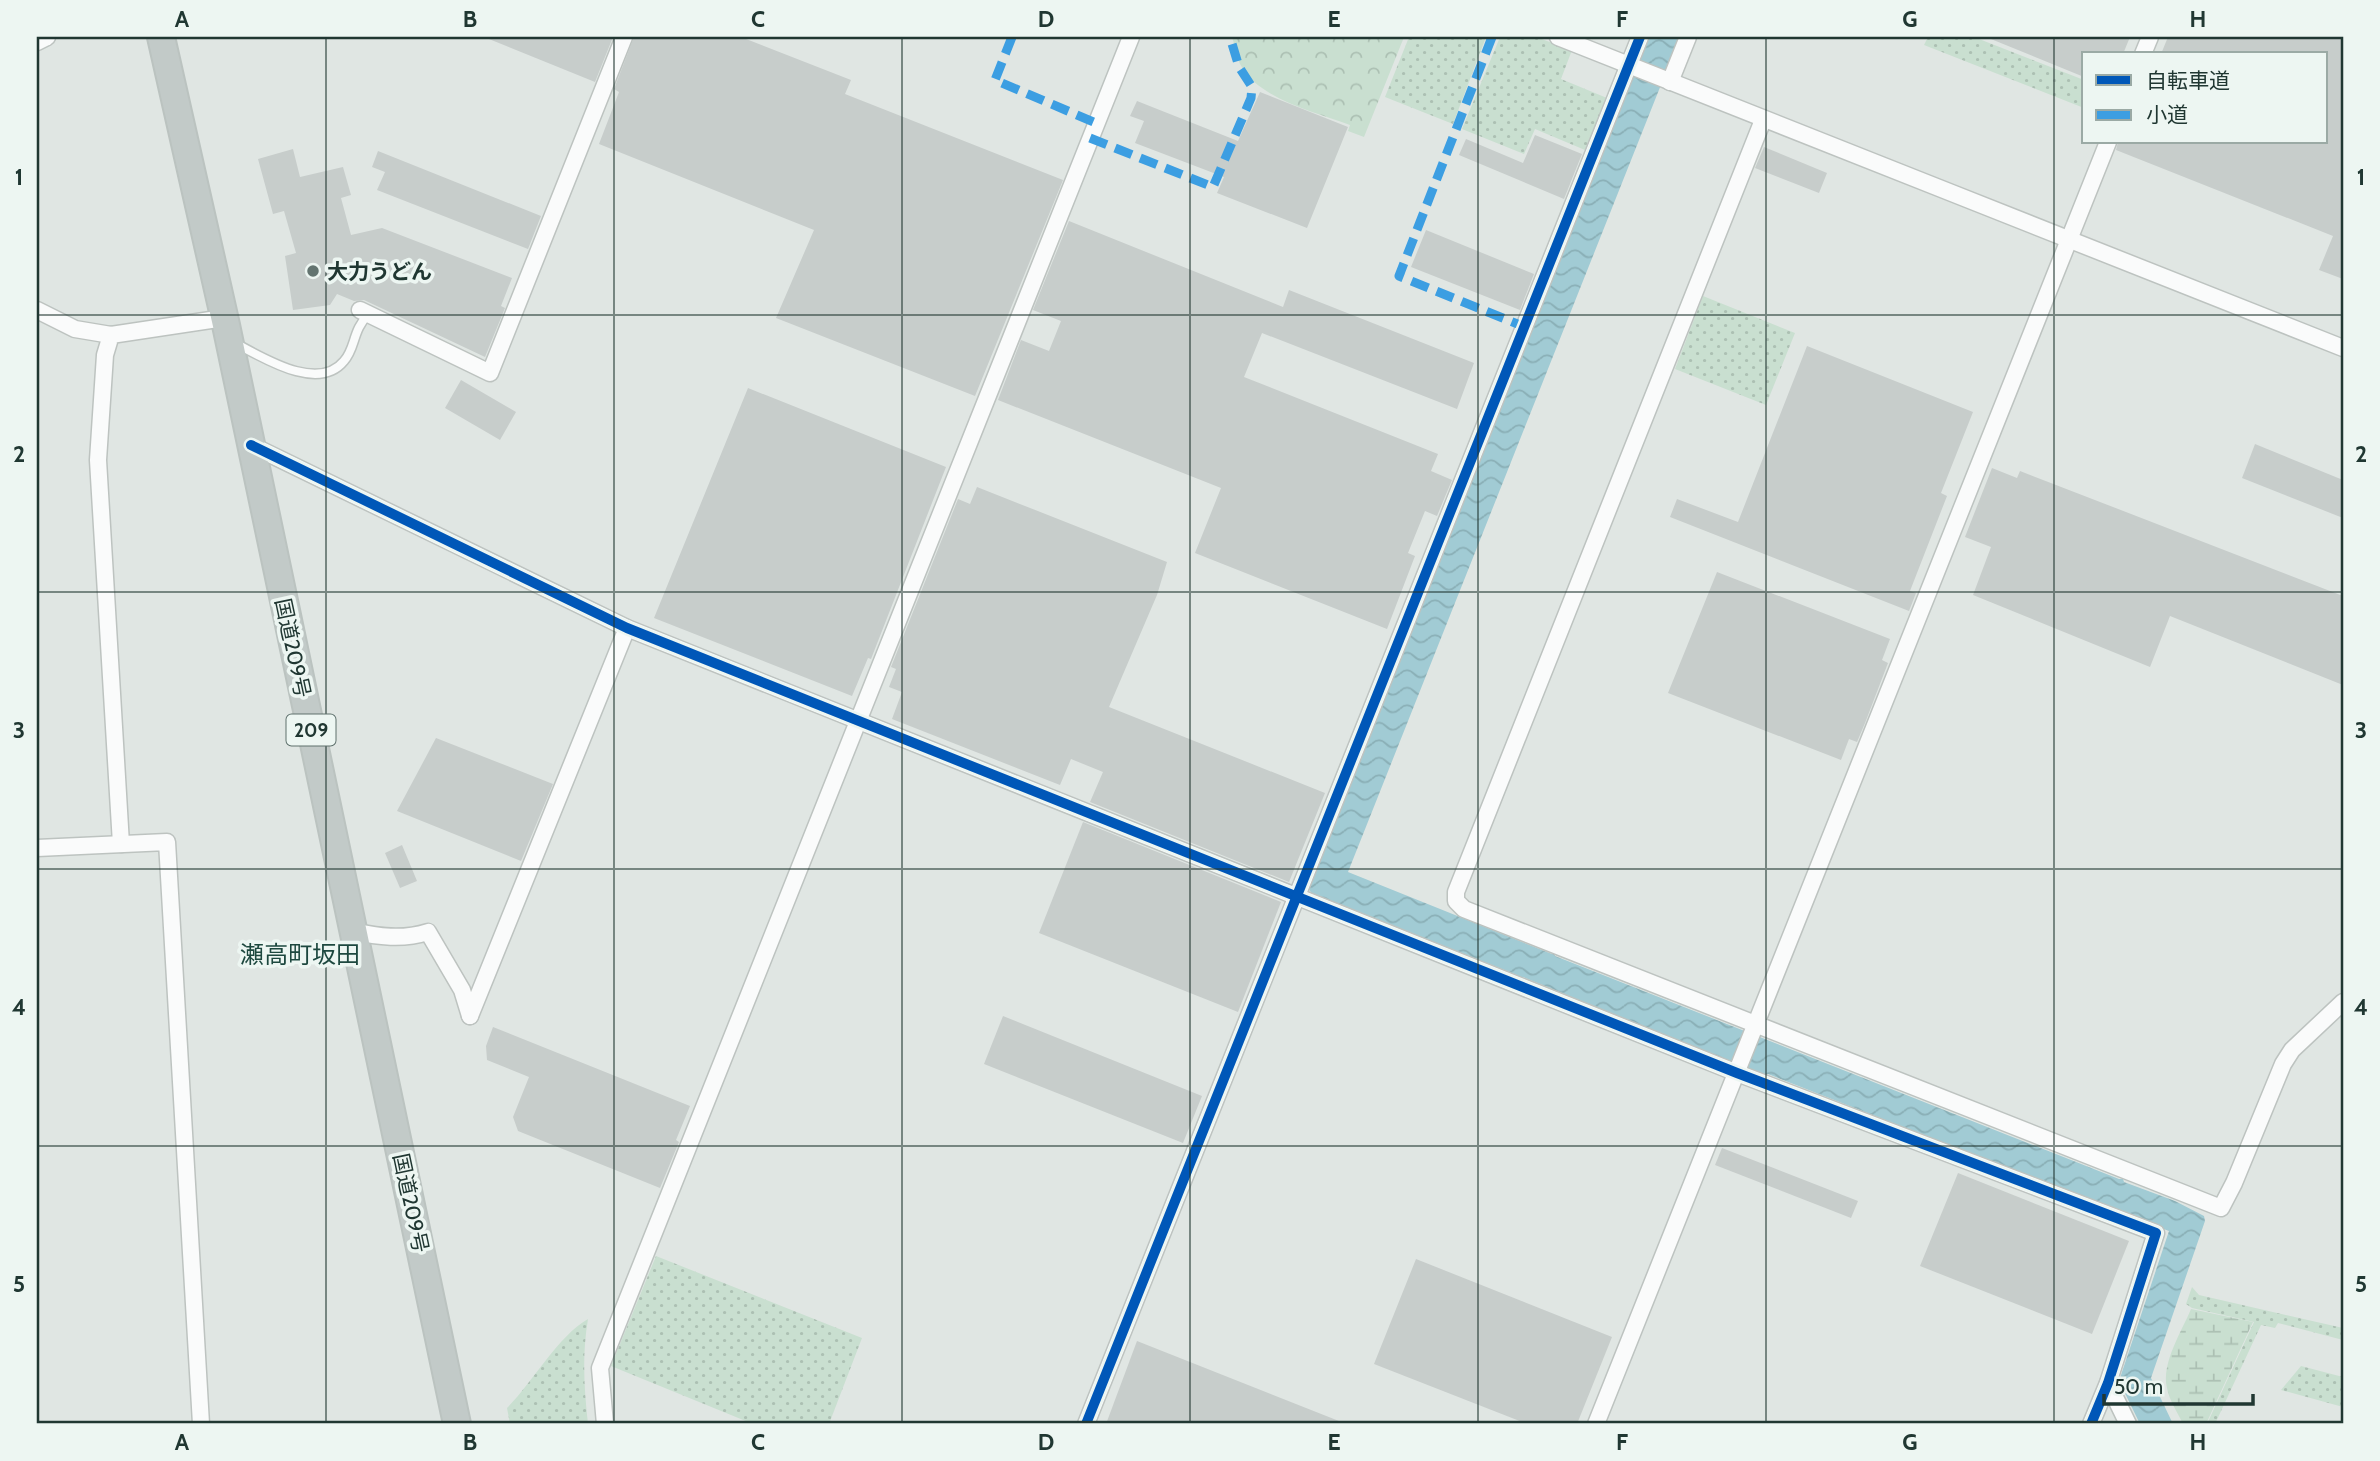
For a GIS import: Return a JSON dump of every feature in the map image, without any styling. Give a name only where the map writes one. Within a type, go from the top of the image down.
[{"type":"highway","name":"国道209号","points":[[161,37],[251,445],[457,1424]]},
{"type":"street","points":[[37,42],[47,37]]},
{"type":"street","points":[[365,312],[490,373],[624,37]]},
{"type":"street","points":[[605,1424],[600,1368],[1130,37]]},
{"type":"street","points":[[1558,37],[2343,348]]},
{"type":"street","points":[[1086,1424],[1640,37]]},
{"type":"street","points":[[1670,82],[1688,37]]},
{"type":"street","points":[[1763,120],[1456,892],[1457,901],[1464,909],[2221,1208],[2283,1064],[2292,1050],[2343,1002]]},
{"type":"street","points":[[1597,1424],[2107,144]]},
{"type":"street","points":[[37,310],[75,329],[111,335],[226,329]]},
{"type":"street","points":[[111,335],[106,355],[98,460],[121,844]]},
{"type":"street","points":[[251,445],[627,628],[1737,1073],[2156,1233],[2108,1383],[2091,1424]]},
{"type":"street","points":[[353,930],[375,936],[413,937],[428,932],[462,990],[470,1016],[627,628]]},
{"type":"street","points":[[37,848],[167,842],[201,1424]]},
{"type":"street","points":[[2108,1383],[2128,1424]]},
{"type":"lane","points":[[226,329],[280,365],[318,375],[345,361],[365,312]]},
{"type":"green space","points":[[1232,37],[1404,37],[1364,137],[1348,131],[1350,125],[1289,103],[1260,86],[1248,76],[1240,64]]},
{"type":"green space","points":[[1409,37],[1486,37],[1453,124],[1385,97]]},
{"type":"green space","points":[[1500,37],[1536,37],[1572,50],[1561,79],[1607,98],[1585,150],[1535,129],[1524,154],[1462,129]]},
{"type":"green space","points":[[1928,37],[1974,37],[2082,79],[2082,107],[1924,45]]},
{"type":"green space","points":[[1703,296],[1795,333],[1766,405],[1675,369]]},
{"type":"green space","points":[[656,1256],[862,1338],[829,1424],[753,1424],[611,1366]]},
{"type":"green space","points":[[2192,1287],[2199,1295],[2343,1328],[2343,1340],[2278,1323],[2275,1328],[2261,1325],[2215,1424],[2207,1424],[2254,1322],[2192,1308],[2186,1304]]},
{"type":"green space","points":[[2191,1309],[2253,1322],[2206,1424],[2183,1424],[2167,1388],[2170,1358]]},
{"type":"green space","points":[[588,1319],[584,1372],[588,1424],[510,1424],[507,1408],[566,1336]]},
{"type":"green space","points":[[2301,1366],[2343,1377],[2343,1407],[2281,1390]]},
{"type":"water","points":[[1648,37],[1680,37],[1348,872],[2123,1179],[2124,1182],[2175,1201],[2204,1216],[2205,1221],[2151,1378],[2173,1424],[2140,1424],[2119,1381],[2169,1231],[1768,1074],[1764,1076],[1523,977],[1520,979],[1517,975],[1312,894],[1308,888]]},
{"type":"building","points":[[484,37],[613,37],[595,82]]},
{"type":"building","points":[[634,37],[741,37],[851,80],[845,94],[1063,180],[975,396],[776,318],[814,230],[599,144],[619,92],[614,89]]},
{"type":"building","points":[[1986,37],[2130,37],[2124,52],[2082,52],[2082,76]]},
{"type":"building","points":[[2168,37],[2343,37],[2343,279],[2319,270],[2333,236],[2116,150],[2118,144],[2328,144],[2328,52],[2162,52]]},
{"type":"building","points":[[1260,92],[1348,127],[1307,228],[1217,193],[1224,177],[1135,143],[1144,121],[1130,116],[1137,101],[1238,141]]},
{"type":"building","points":[[1535,135],[1582,154],[1564,199],[1459,155],[1466,139],[1523,163]]},
{"type":"building","points":[[1764,147],[1827,173],[1819,193],[1755,168]]},
{"type":"building","points":[[293,149],[300,177],[343,167],[351,195],[341,198],[351,235],[382,228],[512,278],[501,306],[505,308],[485,357],[364,300],[354,301],[337,294],[330,305],[293,310],[285,256],[296,253],[284,211],[273,214],[258,159]]},
{"type":"building","points":[[378,151],[541,216],[528,249],[377,190],[385,172],[372,167]]},
{"type":"building","points":[[1069,221],[1283,307],[1289,290],[1474,363],[1457,409],[1262,333],[1244,377],[1438,454],[1431,471],[1452,480],[1437,516],[1425,511],[1408,553],[1415,556],[1387,629],[1195,553],[1221,488],[998,400],[1021,340],[1049,351],[1061,321],[1033,310]]},
{"type":"building","points":[[1426,230],[1534,274],[1520,310],[1411,267]]},
{"type":"building","points":[[1807,346],[1973,412],[1941,493],[1947,496],[1910,591],[1916,593],[1909,611],[1670,517],[1677,499],[1738,522]]},
{"type":"building","points":[[461,380],[516,412],[500,440],[445,408]]},
{"type":"building","points":[[748,388],[946,467],[871,659],[868,658],[852,696],[654,618]]},
{"type":"building","points":[[2255,444],[2343,480],[2343,518],[2242,478]]},
{"type":"building","points":[[1992,468],[2017,478],[2020,471],[2343,596],[2343,685],[2170,616],[2150,667],[1973,595],[1991,547],[1965,537]]},
{"type":"building","points":[[977,487],[1167,562],[1157,595],[1109,707],[1325,793],[1289,882],[1090,802],[1103,772],[1071,759],[1060,785],[892,719],[902,692],[889,687],[896,669],[891,667],[958,499],[970,504]]},
{"type":"building","points":[[1717,572],[1890,639],[1882,660],[1888,663],[1865,723],[1857,742],[1849,739],[1841,760],[1668,693]]},
{"type":"building","points":[[436,738],[553,784],[521,861],[397,811]]},
{"type":"building","points":[[1083,822],[1281,902],[1238,1012],[1039,933]]},
{"type":"building","points":[[402,845],[417,881],[400,888],[385,853]]},
{"type":"building","points":[[1003,1016],[1202,1096],[1183,1143],[984,1064]]},
{"type":"building","points":[[493,1027],[690,1106],[660,1188],[518,1131],[513,1117],[529,1077],[487,1060],[486,1046]]},
{"type":"building","points":[[1722,1148],[1858,1201],[1851,1218],[1715,1165]]},
{"type":"building","points":[[1958,1173],[2129,1241],[2092,1334],[1920,1266]]},
{"type":"building","points":[[1416,1259],[1612,1337],[1577,1424],[1527,1424],[1374,1364]]},
{"type":"building","points":[[1137,1341],[1344,1423],[1344,1424],[1106,1424]]},
{"type":"marked path","points":[[1012,37],[995,80],[1096,123]]},
{"type":"marked path","points":[[1090,138],[1213,187],[1251,98],[1252,87],[1239,67],[1230,37]]},
{"type":"marked path","points":[[1492,37],[1399,276],[1525,327]]},
{"type":"cycle path","points":[[1086,1424],[1640,37]]},
{"type":"cycle path","points":[[251,445],[627,628],[1737,1073],[2156,1233],[2108,1383],[2091,1424]]},
{"type":"place","name":"大力うどん","points":[[313,271]]},
{"type":"district","name":"瀬高町坂田","points":[[300,954]]}]
